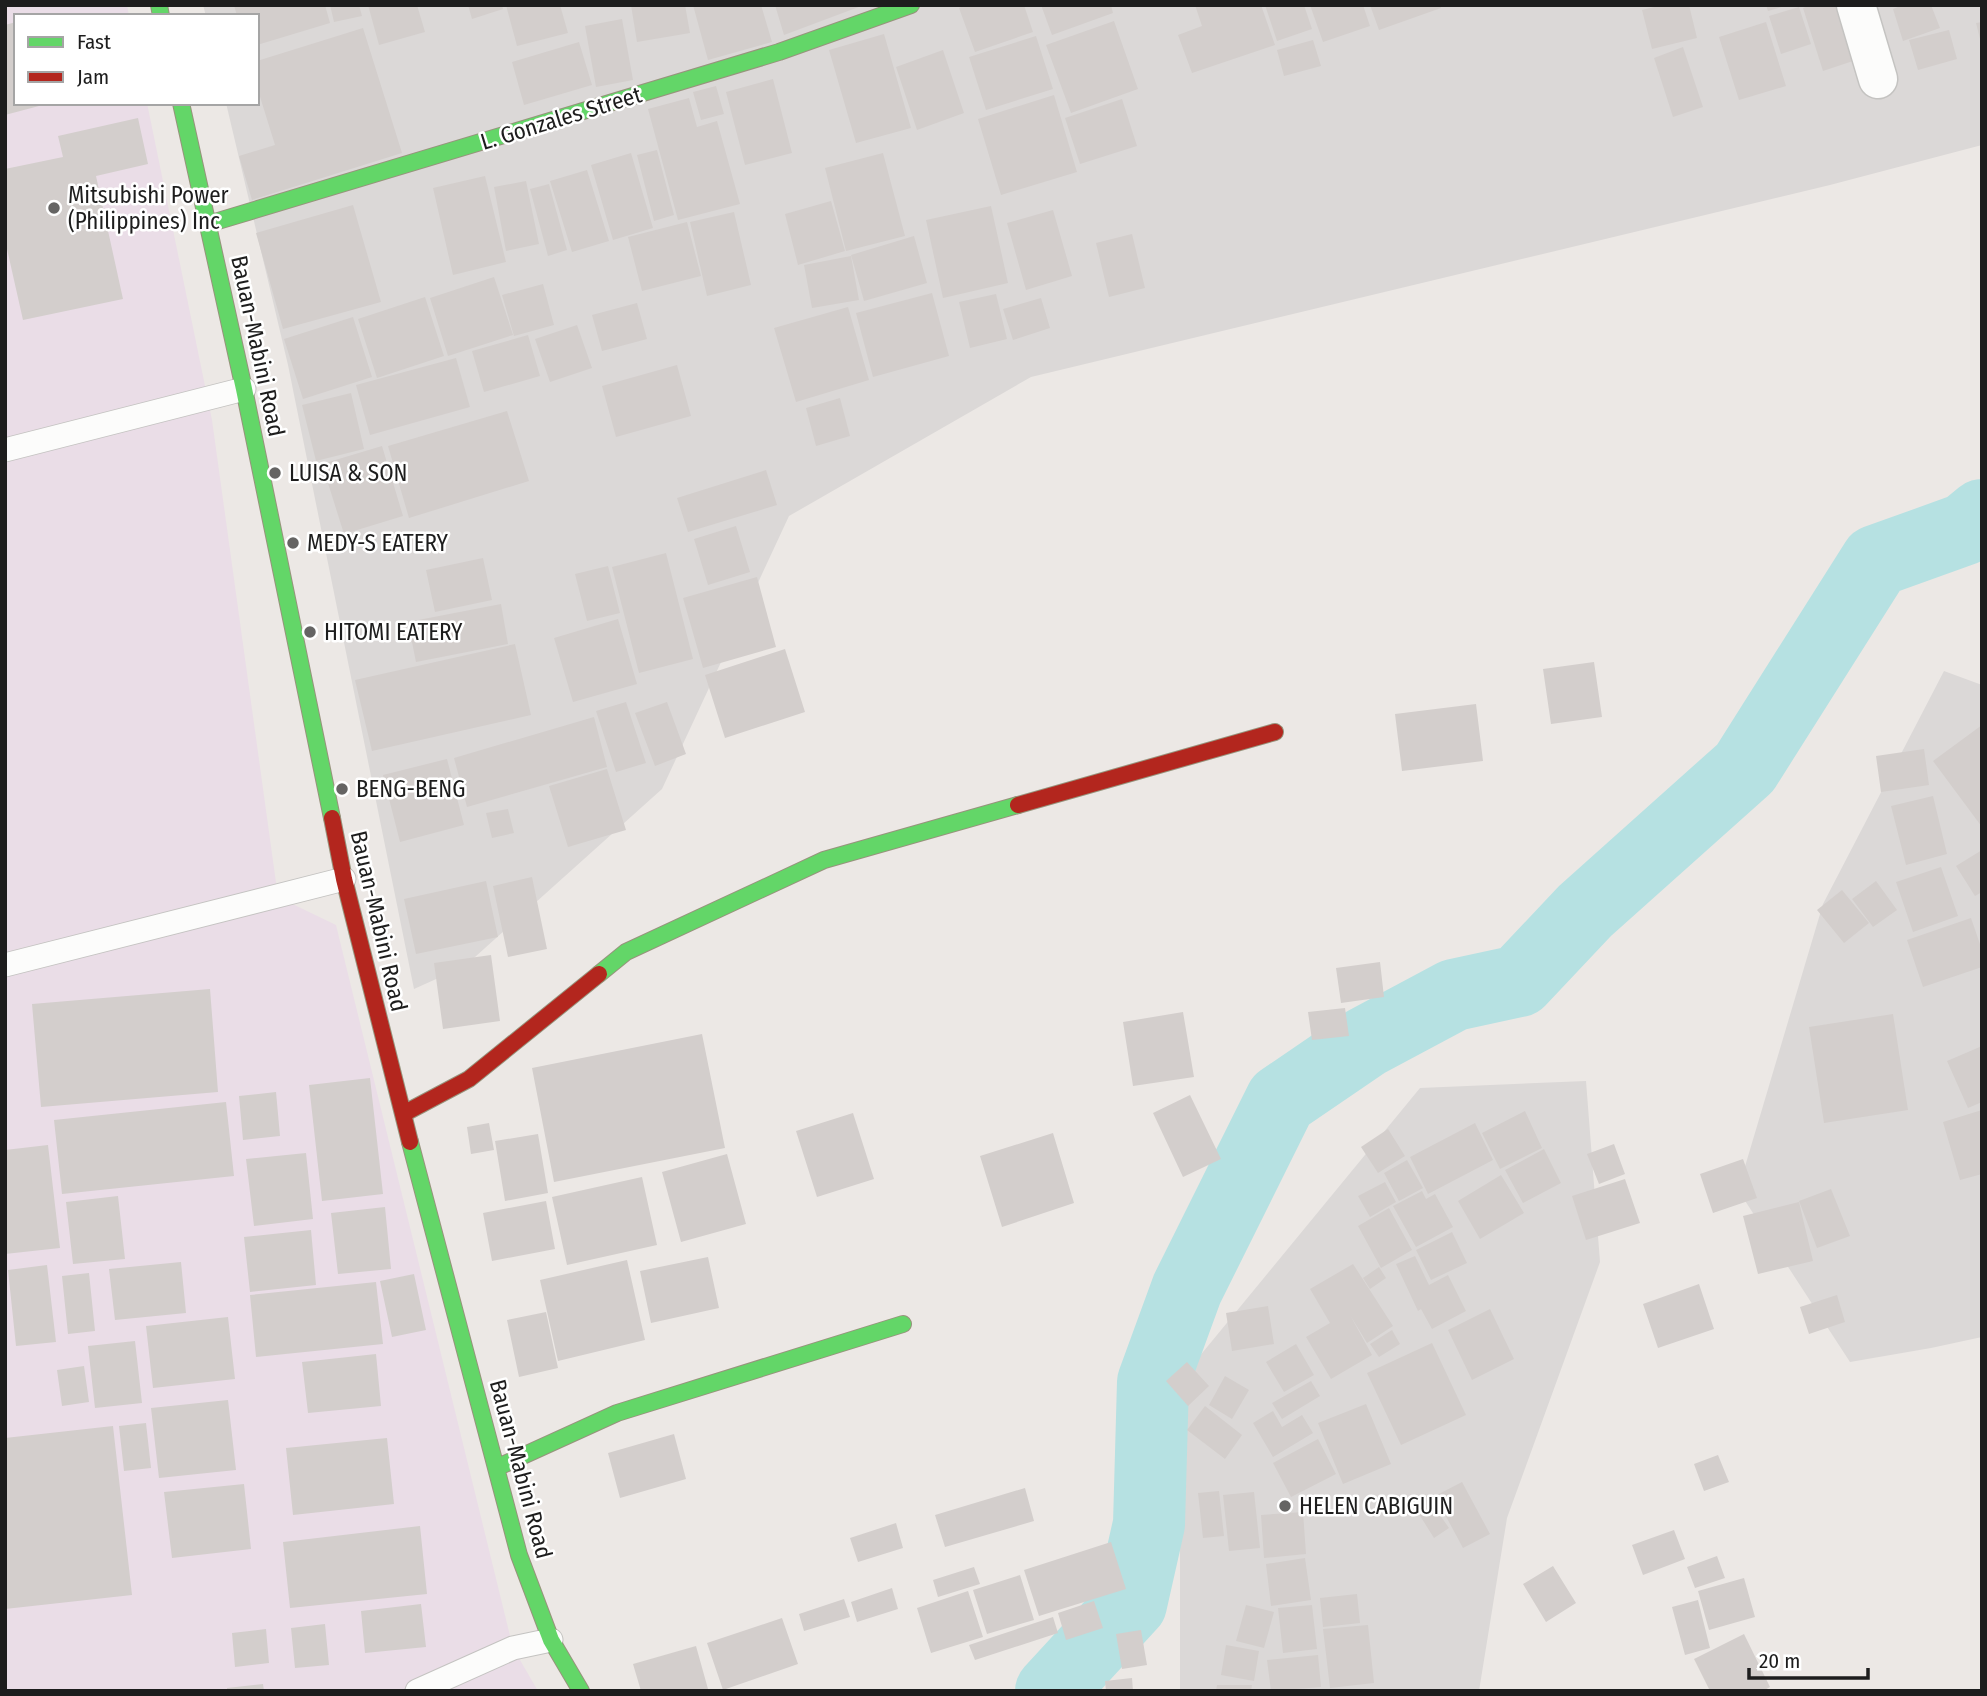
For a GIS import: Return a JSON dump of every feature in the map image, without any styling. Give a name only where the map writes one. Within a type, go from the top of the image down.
[{"type":"street","name":"L. Gonzales Street","points":[[208,224],[779,52],[911,5]]},
{"type":"street","points":[[1856,5],[1878,79]]},
{"type":"street","name":"Bauan-Mabini Road","points":[[181,105],[244,389],[344,879],[403,1114],[519,1555],[551,1640],[581,1691]]},
{"type":"street","points":[[403,1114],[469,1079],[625,952],[824,860],[1275,732]]},
{"type":"street","points":[[496,1468],[617,1413],[903,1324]]},
{"type":"lane","points":[[5,450],[244,389]]},
{"type":"lane","points":[[5,965],[344,879]]},
{"type":"lane","points":[[417,1691],[513,1648],[551,1640]]},
{"type":"shaded area","points":[[5,5],[127,5],[129,14],[14,14],[14,105],[147,105],[212,420],[278,897],[336,925],[513,1648],[538,1691],[5,1691]]},
{"type":"shaded area","points":[[203,5],[1982,5],[1982,145],[1830,185],[1031,377],[789,516],[662,789],[465,966],[414,989],[288,365],[226,105],[259,105],[259,14],[205,14]]},
{"type":"shaded area","points":[[1944,671],[1982,685],[1982,1337],[1850,1362],[1738,1190],[1823,904]]},
{"type":"shaded area","points":[[1586,1081],[1600,1262],[1507,1518],[1479,1691],[1180,1691],[1180,1380],[1420,1088]]},
{"type":"building","points":[[234,5],[325,5],[330,23],[259,44],[259,14],[236,14]]},
{"type":"building","points":[[330,5],[359,5],[362,16],[334,22]]},
{"type":"building","points":[[368,5],[417,5],[425,32],[379,45]]},
{"type":"building","points":[[468,5],[502,5],[503,9],[472,19]]},
{"type":"building","points":[[506,5],[560,5],[568,33],[517,46]]},
{"type":"building","points":[[631,5],[685,5],[690,33],[637,42]]},
{"type":"building","points":[[693,5],[761,5],[772,42],[708,60]]},
{"type":"building","points":[[775,5],[864,5],[784,35]]},
{"type":"building","points":[[965,5],[1024,5],[1033,32],[975,52],[959,8]]},
{"type":"building","points":[[1041,5],[1111,5],[1113,13],[1052,35]]},
{"type":"building","points":[[1195,5],[1261,5],[1275,45],[1192,73],[1178,35],[1202,26]]},
{"type":"building","points":[[1265,5],[1304,5],[1312,29],[1277,41]]},
{"type":"building","points":[[1310,5],[1363,5],[1370,26],[1323,42]]},
{"type":"building","points":[[1370,5],[1440,5],[1441,8],[1379,30]]},
{"type":"building","points":[[1662,5],[1689,5],[1697,38],[1652,49],[1642,10]]},
{"type":"building","points":[[1766,5],[1785,5],[1785,6],[1768,11]]},
{"type":"building","points":[[1811,5],[1849,5],[1865,57],[1823,71],[1803,8]]},
{"type":"building","points":[[1903,5],[1931,5],[1940,28],[1903,41],[1893,9]]},
{"type":"building","points":[[1799,7],[1811,44],[1781,54],[1769,16]]},
{"type":"building","points":[[622,19],[633,80],[596,87],[585,26]]},
{"type":"building","points":[[1114,21],[1138,89],[1071,113],[1046,45]]},
{"type":"building","points":[[1766,22],[1786,86],[1739,100],[1719,37]]},
{"type":"building","points":[[1982,22],[1982,43],[1981,43],[1976,23]]},
{"type":"building","points":[[14,23],[14,105],[39,106],[5,115],[5,25]]},
{"type":"building","points":[[363,28],[402,153],[252,200],[239,156],[275,145],[259,93],[259,60]]},
{"type":"building","points":[[1949,30],[1957,59],[1918,70],[1909,40]]},
{"type":"building","points":[[884,34],[911,128],[856,143],[829,50]]},
{"type":"building","points":[[1036,36],[1053,89],[986,110],[969,57]]},
{"type":"building","points":[[1313,40],[1321,66],[1284,76],[1277,50]]},
{"type":"building","points":[[579,42],[592,85],[524,105],[512,62]]},
{"type":"building","points":[[1683,47],[1703,107],[1673,117],[1654,58]]},
{"type":"building","points":[[943,50],[964,113],[917,130],[896,67]]},
{"type":"building","points":[[773,79],[792,153],[745,165],[726,92]]},
{"type":"building","points":[[716,86],[724,114],[701,120],[693,92]]},
{"type":"building","points":[[1054,95],[1077,172],[1001,195],[978,119]]},
{"type":"building","points":[[689,98],[697,127],[717,121],[740,204],[678,220],[648,109]]},
{"type":"building","points":[[1122,99],[1137,146],[1080,164],[1065,118]]},
{"type":"building","name":"Mitsubishi Power (Philippines) Inc","points":[[138,118],[148,164],[96,176],[123,299],[23,320],[5,240],[5,169],[63,157],[58,136]]},
{"type":"building","points":[[657,150],[674,215],[654,221],[637,155]]},
{"type":"building","points":[[631,153],[653,228],[613,240],[591,165]]},
{"type":"building","points":[[883,153],[905,236],[846,251],[825,168]]},
{"type":"building","points":[[587,170],[609,241],[572,252],[550,181]]},
{"type":"building","points":[[485,176],[506,262],[453,275],[433,188]]},
{"type":"building","points":[[526,181],[539,244],[506,251],[494,187]]},
{"type":"building","points":[[549,184],[567,250],[548,256],[530,189]]},
{"type":"building","points":[[831,201],[845,251],[798,265],[785,214]]},
{"type":"building","points":[[353,205],[381,302],[283,329],[256,233]]},
{"type":"building","points":[[991,206],[1008,283],[943,298],[926,220]]},
{"type":"building","points":[[1053,210],[1072,276],[1026,290],[1007,223]]},
{"type":"building","points":[[734,212],[751,285],[707,296],[690,222]]},
{"type":"building","points":[[687,222],[701,276],[642,291],[628,237]]},
{"type":"building","points":[[1132,234],[1145,288],[1109,297],[1096,243]]},
{"type":"building","points":[[914,236],[927,283],[864,301],[851,255]]},
{"type":"building","points":[[851,256],[859,300],[812,308],[804,265]]},
{"type":"building","points":[[494,277],[513,335],[448,356],[430,298]]},
{"type":"building","points":[[543,284],[554,325],[514,336],[502,295]]},
{"type":"building","points":[[932,293],[949,356],[873,377],[856,313]]},
{"type":"building","points":[[996,294],[1007,339],[970,348],[959,302]]},
{"type":"building","points":[[425,297],[444,356],[377,378],[358,319]]},
{"type":"building","points":[[1041,298],[1050,328],[1013,340],[1003,309]]},
{"type":"building","points":[[637,303],[647,339],[602,351],[592,315]]},
{"type":"building","points":[[848,307],[869,380],[796,402],[774,328]]},
{"type":"building","points":[[353,317],[372,377],[303,399],[284,339]]},
{"type":"building","points":[[577,325],[592,368],[550,382],[535,339]]},
{"type":"building","points":[[528,335],[540,376],[484,392],[472,351]]},
{"type":"building","points":[[456,358],[470,407],[370,435],[356,385]]},
{"type":"building","points":[[677,365],[691,416],[616,437],[602,386]]},
{"type":"building","points":[[351,393],[364,449],[316,461],[302,405]]},
{"type":"building","points":[[840,398],[850,436],[816,446],[806,408]]},
{"type":"building","points":[[507,411],[529,481],[409,518],[388,446]]},
{"type":"building","points":[[382,446],[403,516],[344,534],[322,464]]},
{"type":"building","points":[[766,470],[777,505],[688,532],[677,498]]},
{"type":"building","points":[[736,526],[750,572],[708,585],[694,539]]},
{"type":"building","points":[[666,553],[693,659],[639,673],[612,567]]},
{"type":"building","points":[[483,558],[492,600],[435,612],[426,570]]},
{"type":"building","points":[[608,566],[620,613],[587,621],[575,574]]},
{"type":"building","points":[[757,577],[776,647],[703,668],[683,598]]},
{"type":"building","points":[[501,604],[508,644],[416,662],[408,622]]},
{"type":"building","points":[[618,619],[637,684],[573,702],[554,638]]},
{"type":"building","points":[[515,644],[531,715],[372,751],[355,680]]},
{"type":"building","points":[[785,649],[805,712],[725,738],[705,675]]},
{"type":"building","points":[[1594,662],[1602,717],[1551,724],[1543,669]]},
{"type":"building","points":[[626,702],[646,763],[616,772],[596,711]]},
{"type":"building","points":[[667,702],[686,754],[655,766],[635,713]]},
{"type":"building","points":[[1476,704],[1483,761],[1402,771],[1395,714]]},
{"type":"building","points":[[594,717],[607,767],[467,807],[454,758]]},
{"type":"building","points":[[1982,725],[1982,827],[1933,761]]},
{"type":"building","points":[[1924,749],[1929,785],[1881,792],[1876,756]]},
{"type":"building","points":[[447,759],[464,825],[400,842],[383,775]]},
{"type":"building","points":[[607,769],[626,830],[568,847],[549,786]]},
{"type":"building","points":[[1933,796],[1947,854],[1906,865],[1891,806]]},
{"type":"building","points":[[508,809],[514,833],[492,838],[486,813]]},
{"type":"building","points":[[1982,850],[1982,892],[1975,896],[1956,866]]},
{"type":"building","points":[[1941,867],[1958,916],[1913,932],[1896,882]]},
{"type":"building","points":[[532,877],[547,949],[508,957],[493,886]]},
{"type":"building","points":[[486,881],[498,937],[416,954],[404,899]]},
{"type":"building","points":[[1876,881],[1897,910],[1873,927],[1852,899]]},
{"type":"building","points":[[1842,890],[1869,923],[1844,943],[1817,910]]},
{"type":"building","points":[[1971,918],[1982,950],[1982,967],[1923,987],[1907,940]]},
{"type":"building","points":[[491,955],[500,1021],[443,1029],[434,963]]},
{"type":"building","points":[[1380,962],[1384,997],[1341,1003],[1336,968]]},
{"type":"building","points":[[210,989],[218,1092],[41,1107],[32,1004]]},
{"type":"building","points":[[1345,1008],[1349,1036],[1312,1040],[1308,1012]]},
{"type":"building","points":[[1183,1012],[1194,1077],[1133,1086],[1123,1022]]},
{"type":"building","points":[[1893,1014],[1908,1110],[1824,1123],[1809,1027]]},
{"type":"building","points":[[702,1034],[725,1148],[554,1182],[532,1068]]},
{"type":"building","points":[[1982,1046],[1982,1102],[1968,1108],[1947,1061]]},
{"type":"building","points":[[370,1078],[383,1194],[322,1201],[309,1085]]},
{"type":"building","points":[[276,1092],[280,1136],[243,1140],[239,1096]]},
{"type":"building","points":[[1190,1095],[1221,1159],[1183,1177],[1153,1113]]},
{"type":"building","points":[[226,1102],[234,1176],[62,1194],[54,1120]]},
{"type":"building","points":[[1982,1110],[1982,1174],[1960,1180],[1943,1122]]},
{"type":"building","points":[[1525,1111],[1542,1148],[1500,1169],[1482,1133]]},
{"type":"building","points":[[853,1113],[874,1179],[817,1197],[796,1131]]},
{"type":"building","points":[[489,1123],[494,1150],[471,1154],[467,1127]]},
{"type":"building","points":[[1475,1123],[1493,1160],[1428,1194],[1410,1157]]},
{"type":"building","points":[[1388,1129],[1405,1156],[1378,1173],[1361,1147]]},
{"type":"building","points":[[1053,1133],[1074,1203],[1002,1227],[980,1156]]},
{"type":"building","points":[[538,1134],[548,1193],[505,1201],[495,1141]]},
{"type":"building","points":[[1614,1144],[1625,1174],[1599,1184],[1587,1154]]},
{"type":"building","points":[[48,1145],[60,1248],[5,1254],[5,1150]]},
{"type":"building","points":[[1544,1149],[1561,1183],[1523,1203],[1505,1170]]},
{"type":"building","points":[[306,1153],[313,1219],[254,1226],[246,1159]]},
{"type":"building","points":[[727,1154],[746,1224],[681,1242],[662,1172]]},
{"type":"building","points":[[1743,1159],[1757,1198],[1713,1213],[1700,1174]]},
{"type":"building","points":[[1407,1160],[1423,1188],[1399,1201],[1384,1173]]},
{"type":"building","points":[[1501,1175],[1524,1213],[1480,1239],[1458,1201]]},
{"type":"building","points":[[642,1177],[657,1245],[567,1265],[552,1197]]},
{"type":"building","points":[[1625,1179],[1640,1223],[1586,1240],[1572,1196]]},
{"type":"building","points":[[1385,1182],[1396,1202],[1370,1217],[1358,1196]]},
{"type":"building","points":[[1831,1189],[1850,1236],[1817,1248],[1799,1201]]},
{"type":"building","points":[[1422,1191],[1426,1199],[1435,1194],[1453,1227],[1416,1247],[1393,1206]]},
{"type":"building","points":[[118,1196],[125,1259],[73,1264],[66,1202]]},
{"type":"building","points":[[546,1201],[555,1249],[492,1261],[483,1213]]},
{"type":"building","points":[[1799,1202],[1813,1261],[1758,1274],[1743,1216]]},
{"type":"building","points":[[385,1207],[391,1269],[338,1274],[331,1213]]},
{"type":"building","points":[[1389,1208],[1412,1250],[1381,1268],[1358,1226]]},
{"type":"building","points":[[311,1230],[316,1285],[250,1292],[244,1237]]},
{"type":"building","points":[[1452,1232],[1467,1263],[1431,1280],[1416,1250]]},
{"type":"building","points":[[1415,1256],[1429,1285],[1448,1275],[1466,1311],[1432,1329],[1421,1309],[1418,1311],[1396,1264]]},
{"type":"building","points":[[708,1257],[719,1308],[651,1323],[640,1271]]},
{"type":"building","points":[[627,1260],[645,1340],[558,1361],[540,1280]]},
{"type":"building","points":[[181,1262],[186,1313],[115,1320],[109,1269]]},
{"type":"building","points":[[1353,1264],[1393,1326],[1367,1343],[1350,1315],[1372,1355],[1331,1379],[1306,1337],[1330,1323],[1310,1289]]},
{"type":"building","points":[[47,1265],[56,1342],[16,1346],[8,1270]]},
{"type":"building","points":[[1379,1267],[1386,1278],[1370,1289],[1363,1278]]},
{"type":"building","points":[[89,1273],[95,1331],[68,1334],[62,1276]]},
{"type":"building","points":[[414,1274],[426,1330],[392,1337],[380,1281]]},
{"type":"building","points":[[376,1282],[383,1344],[256,1357],[250,1295]]},
{"type":"building","points":[[1699,1284],[1714,1329],[1658,1348],[1643,1304]]},
{"type":"building","points":[[1837,1295],[1845,1322],[1809,1334],[1800,1307]]},
{"type":"building","points":[[1268,1306],[1274,1344],[1232,1351],[1226,1313]]},
{"type":"building","points":[[1490,1309],[1514,1359],[1472,1380],[1448,1330]]},
{"type":"building","points":[[546,1312],[558,1368],[519,1377],[507,1320]]},
{"type":"building","points":[[228,1317],[235,1379],[153,1388],[146,1326]]},
{"type":"building","points":[[1392,1330],[1400,1344],[1379,1357],[1370,1344]]},
{"type":"building","points":[[135,1341],[142,1403],[95,1408],[88,1346]]},
{"type":"building","points":[[1432,1343],[1466,1415],[1401,1445],[1367,1373]]},
{"type":"building","points":[[1296,1344],[1314,1375],[1284,1392],[1266,1362]]},
{"type":"building","points":[[376,1354],[381,1406],[308,1413],[302,1362]]},
{"type":"building","points":[[1187,1362],[1209,1386],[1188,1406],[1166,1381]]},
{"type":"building","points":[[84,1366],[89,1402],[62,1406],[57,1370]]},
{"type":"building","points":[[1225,1376],[1249,1390],[1232,1419],[1209,1405]]},
{"type":"building","points":[[1311,1381],[1320,1396],[1282,1419],[1272,1403]]},
{"type":"building","points":[[228,1400],[236,1470],[159,1478],[151,1408]]},
{"type":"building","points":[[1366,1404],[1391,1464],[1343,1484],[1318,1423]]},
{"type":"building","points":[[1205,1406],[1242,1435],[1225,1459],[1187,1430]]},
{"type":"building","points":[[1273,1411],[1282,1427],[1302,1415],[1313,1433],[1273,1457],[1253,1423]]},
{"type":"building","points":[[146,1423],[151,1468],[124,1471],[119,1426]]},
{"type":"building","points":[[113,1426],[132,1595],[5,1609],[5,1438]]},
{"type":"building","points":[[674,1434],[686,1479],[620,1498],[608,1453]]},
{"type":"building","points":[[387,1438],[394,1504],[293,1515],[286,1448]]},
{"type":"building","points":[[1318,1439],[1336,1474],[1291,1497],[1273,1463]]},
{"type":"building","points":[[1718,1455],[1729,1482],[1704,1491],[1694,1464]]},
{"type":"building","points":[[1462,1482],[1490,1534],[1463,1548],[1435,1496]]},
{"type":"building","points":[[244,1484],[251,1549],[172,1558],[164,1492]]},
{"type":"building","points":[[1025,1488],[1034,1521],[945,1547],[935,1515]]},
{"type":"building","points":[[1219,1491],[1224,1536],[1203,1538],[1198,1493]]},
{"type":"building","points":[[1254,1492],[1260,1548],[1229,1551],[1223,1495]]},
{"type":"building","points":[[1425,1494],[1449,1528],[1434,1538],[1412,1503]]},
{"type":"building","points":[[1303,1512],[1306,1554],[1264,1558],[1261,1515]]},
{"type":"building","points":[[896,1523],[903,1548],[858,1562],[850,1538]]},
{"type":"building","points":[[420,1526],[427,1594],[290,1608],[283,1542]]},
{"type":"building","points":[[1674,1530],[1685,1559],[1643,1575],[1632,1545]]},
{"type":"building","points":[[1111,1542],[1126,1589],[1039,1616],[1024,1570]]},
{"type":"building","points":[[1717,1556],[1725,1578],[1695,1588],[1687,1567]]},
{"type":"building","points":[[1305,1558],[1311,1600],[1271,1606],[1266,1564]]},
{"type":"building","points":[[1553,1566],[1576,1603],[1546,1622],[1523,1584]]},
{"type":"building","points":[[974,1567],[980,1584],[938,1597],[933,1580]]},
{"type":"building","points":[[1020,1575],[1034,1620],[987,1634],[973,1590]]},
{"type":"building","points":[[1744,1578],[1755,1617],[1709,1630],[1698,1591]]},
{"type":"building","points":[[892,1588],[898,1609],[857,1622],[851,1602]]},
{"type":"building","points":[[968,1591],[983,1637],[931,1653],[917,1608]]},
{"type":"building","points":[[1357,1594],[1360,1623],[1323,1627],[1320,1598]]},
{"type":"building","points":[[844,1599],[850,1617],[804,1631],[799,1614]]},
{"type":"building","points":[[1698,1600],[1710,1648],[1685,1655],[1672,1607]]},
{"type":"building","points":[[1094,1601],[1103,1628],[1066,1640],[1058,1613]]},
{"type":"building","points":[[421,1604],[426,1647],[365,1653],[361,1611]]},
{"type":"building","points":[[1246,1605],[1274,1612],[1264,1648],[1236,1641]]},
{"type":"building","points":[[1312,1605],[1317,1649],[1283,1653],[1278,1608]]},
{"type":"building","points":[[1053,1617],[1058,1633],[975,1660],[969,1645]]},
{"type":"building","points":[[782,1618],[798,1664],[723,1690],[707,1643]]},
{"type":"building","points":[[325,1624],[329,1665],[295,1668],[291,1628]]},
{"type":"building","points":[[1368,1625],[1374,1683],[1330,1688],[1323,1629]]},
{"type":"building","points":[[266,1629],[269,1663],[235,1667],[232,1633]]},
{"type":"building","points":[[1141,1630],[1147,1665],[1122,1669],[1116,1634]]},
{"type":"building","points":[[1744,1634],[1770,1687],[1763,1691],[1710,1691],[1694,1659]]},
{"type":"building","points":[[1226,1645],[1259,1651],[1254,1681],[1221,1675]]},
{"type":"building","points":[[696,1646],[708,1689],[641,1691],[633,1664]]},
{"type":"building","points":[[1318,1655],[1321,1687],[1271,1691],[1267,1660]]},
{"type":"building","points":[[1132,1678],[1133,1691],[1106,1691],[1105,1681]]},
{"type":"building","points":[[263,1684],[264,1691],[227,1691],[227,1688]]},
{"type":"building","points":[[1217,1685],[1252,1685],[1251,1691],[1216,1691]]},
{"type":"waterway","points":[[1051,1691],[1131,1604],[1149,1524],[1153,1382],[1187,1289],[1281,1100],[1366,1042],[1454,995],[1519,981],[1585,911],[1745,768],[1876,561],[1965,529],[1982,515]]},
{"type":"traffic: fast","points":[[159,5],[161,14]]},
{"type":"traffic: fast","points":[[208,224],[779,52],[911,5]]},
{"type":"traffic: fast","points":[[181,105],[244,389],[332,818]]},
{"type":"traffic: fast","points":[[599,974],[626,952],[824,860],[1018,805]]},
{"type":"traffic: fast","points":[[410,1142],[519,1555],[551,1640],[581,1691]]},
{"type":"traffic: fast","points":[[496,1468],[617,1413],[903,1324]]},
{"type":"traffic: jam","points":[[1018,805],[1275,732]]},
{"type":"traffic: jam","points":[[332,818],[344,879],[410,1142]]},
{"type":"traffic: jam","points":[[403,1114],[469,1079],[599,974]]},
{"type":"place","name":"Mitsubishi Power (Philippines) Inc","points":[[54,208]]},
{"type":"place","name":"LUISA & SON","points":[[275,473]]},
{"type":"place","name":"MEDY-S EATERY","points":[[293,543]]},
{"type":"place","name":"HITOMI EATERY","points":[[310,632]]},
{"type":"place","name":"BENG-BENG","points":[[342,789]]},
{"type":"place","name":"HELEN CABIGUIN","points":[[1285,1506]]}]
